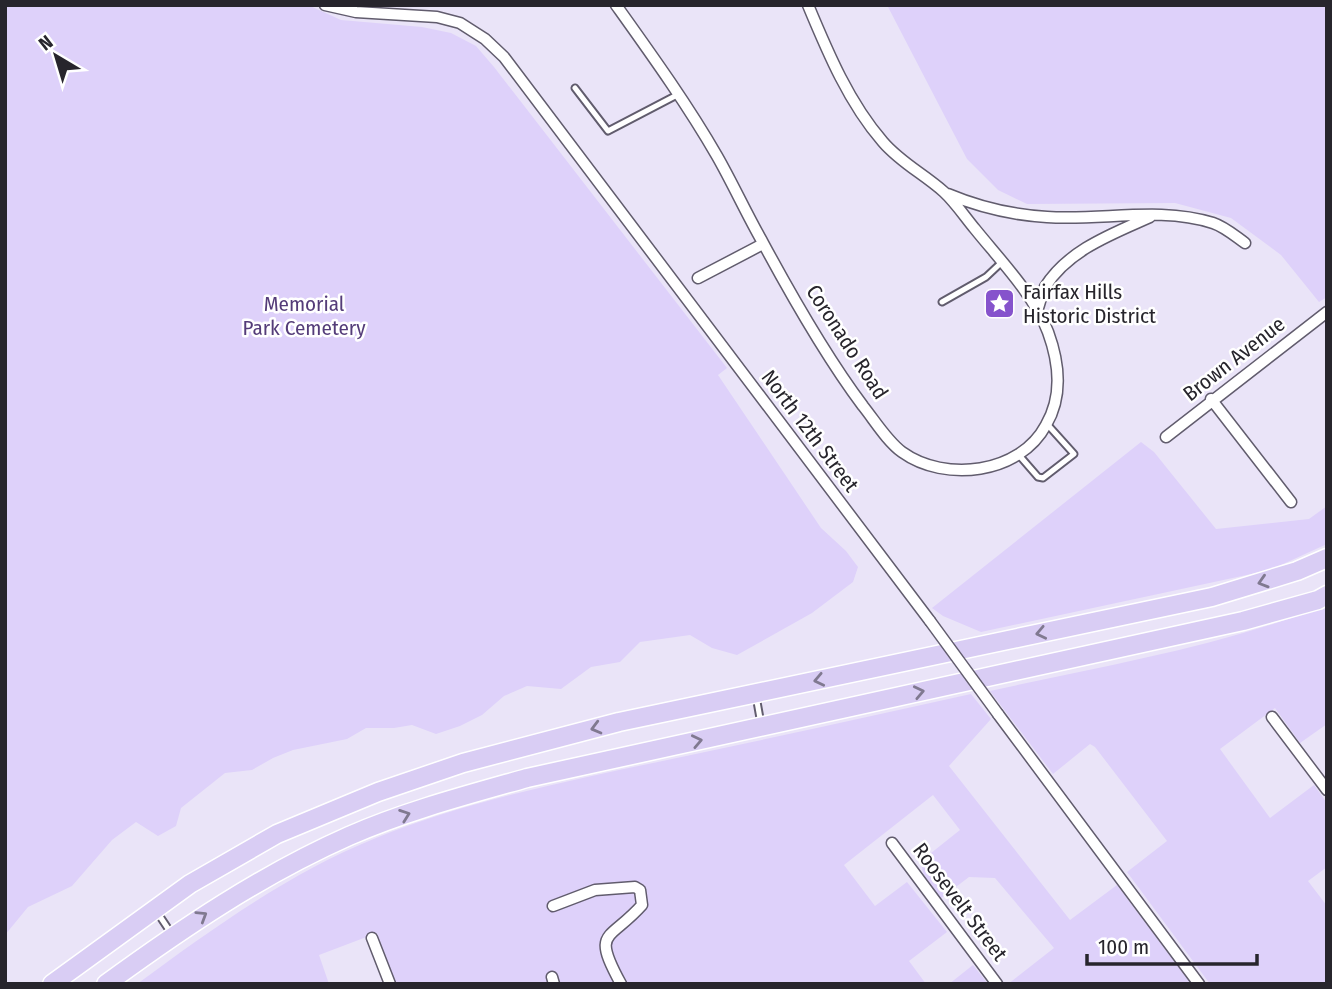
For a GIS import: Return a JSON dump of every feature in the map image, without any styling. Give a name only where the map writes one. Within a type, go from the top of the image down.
[{"type":"highway","points":[[52,984],[190,884],[276,834],[378,792],[463,763],[619,722],[1212,597],[1297,571],[1327,558]]},
{"type":"highway","points":[[106,984],[173,935],[249,887],[349,836],[430,806],[527,778],[1243,621],[1318,600],[1327,595]]},
{"type":"street","name":"North 12th Street","points":[[325,5],[356,12],[437,17],[460,23],[504,57],[1199,984]]},
{"type":"street","name":"Coronado Road","points":[[616,5],[717,155],[763,244],[845,381],[901,451],[923,463],[947,470],[986,468],[1018,454],[1033,442],[1047,424],[1059,378],[1055,353],[1038,308],[945,193]]},
{"type":"street","points":[[808,5],[845,86],[867,123],[905,164],[945,193],[967,202],[1005,211],[1047,217],[1156,215],[1214,224],[1245,243]]},
{"type":"street","points":[[1038,308],[1045,288],[1074,256],[1105,237],[1156,215]]},
{"type":"street","points":[[698,278],[763,244]]},
{"type":"street","name":"Brown Avenue","points":[[1166,437],[1211,399],[1327,312]]},
{"type":"street","points":[[1211,399],[1291,502]]},
{"type":"street","points":[[1272,717],[1327,790]]},
{"type":"street","name":"Roosevelt Street","points":[[892,843],[997,984]]},
{"type":"street","points":[[553,906],[595,890],[635,887],[640,890],[642,905],[611,932],[606,940],[609,963],[621,984]]},
{"type":"street","points":[[372,938],[390,984]]},
{"type":"lane","points":[[575,88],[608,131],[677,94]]},
{"type":"lane","points":[[942,302],[986,277],[1002,262]]},
{"type":"lane","points":[[1018,454],[1038,477],[1043,478],[1074,454],[1047,424]]},
{"type":"lane","points":[[756,693],[762,726]]},
{"type":"lane","points":[[156,909],[173,935]]},
{"type":"green space","name":"Memorial Park Cemetery","points":[[5,5],[308,5],[341,20],[422,27],[451,33],[476,46],[727,368],[718,375],[821,528],[846,551],[858,567],[853,582],[812,613],[737,655],[712,648],[690,635],[640,642],[620,662],[591,667],[561,689],[527,686],[504,696],[482,715],[436,734],[412,725],[366,728],[347,739],[293,750],[252,770],[225,773],[181,808],[176,826],[158,836],[136,822],[112,840],[72,886],[28,907],[5,935]]},
{"type":"green space","points":[[887,5],[1327,5],[1327,297],[1319,302],[1281,255],[1231,218],[1175,203],[1027,204],[998,190],[967,159]]},
{"type":"green space","points":[[1141,442],[1154,452],[1216,529],[1309,519],[1327,506],[1327,544],[1270,570],[981,632],[943,616],[932,608]]},
{"type":"green space","points":[[1327,605],[1327,724],[1300,743],[1275,708],[1220,749],[1270,818],[1314,785],[1327,803],[1327,867],[1308,881],[1327,906],[1327,984],[1210,984],[1127,872],[1167,841],[1095,747],[1090,744],[1053,774],[990,691],[1203,644],[1245,633]]},
{"type":"green space","points":[[971,694],[991,719],[949,766],[1070,920],[1117,885],[1191,984],[1008,984],[1054,948],[995,878],[969,877],[940,899],[923,873],[921,861],[960,830],[933,795],[844,865],[875,906],[907,882],[947,932],[909,961],[926,984],[396,984],[377,933],[319,955],[329,984],[137,984],[282,885],[344,852],[412,825],[559,783]]},
{"type":"green space","points":[[973,965],[988,984],[949,984]]},
{"type":"place","name":"Fairfax Hills Historic District","points":[[1000,304]]}]
